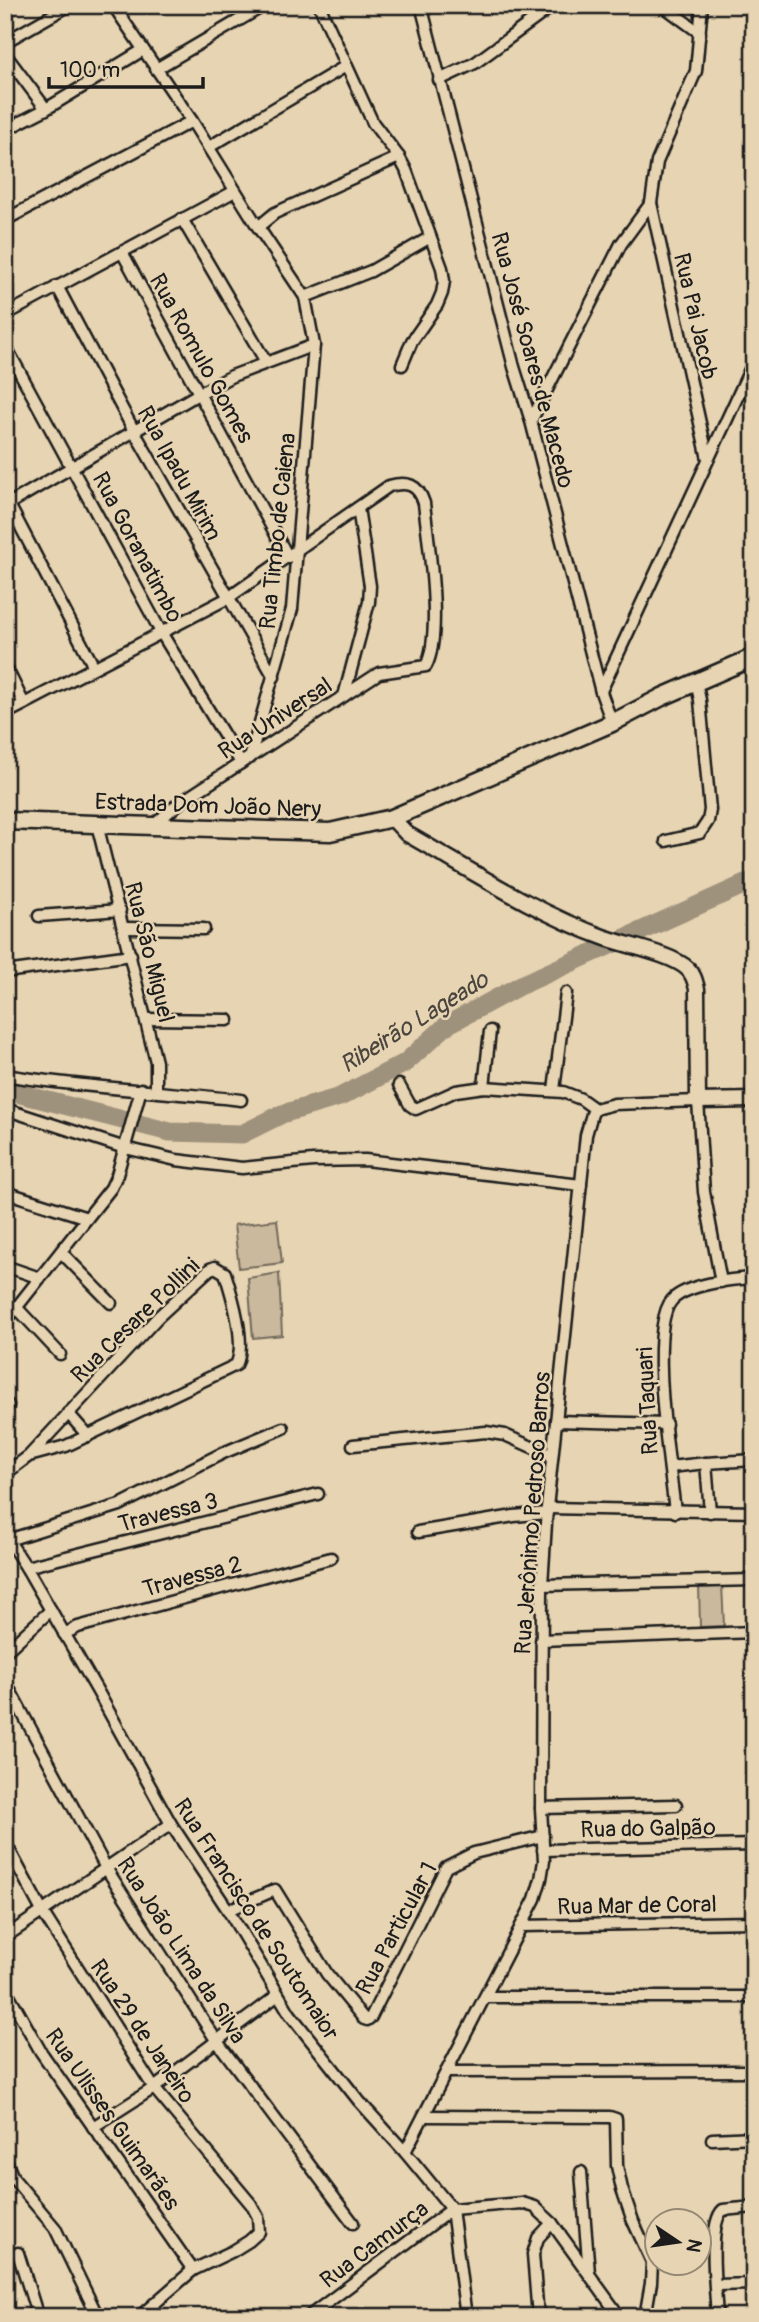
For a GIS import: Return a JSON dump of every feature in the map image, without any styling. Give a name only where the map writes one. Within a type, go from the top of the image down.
[{"type":"main road","name":"Estrada Dom João Nery","points":[[5,821],[330,832],[392,818],[637,711],[667,705],[754,657]]},
{"type":"main road","name":"Estrada Dom João Nery","points":[[697,687],[754,667]]},
{"type":"street","points":[[5,43],[70,5]]},
{"type":"street","points":[[113,5],[192,121],[305,297],[371,271],[429,238]]},
{"type":"street","points":[[156,69],[265,5]]},
{"type":"street","points":[[319,5],[373,123],[406,170],[442,268],[442,293],[437,306],[412,341],[402,365]]},
{"type":"street","name":"Rua José Soares de Macedo","points":[[421,5],[514,367],[531,421],[601,692],[612,723]]},
{"type":"street","points":[[439,80],[475,63],[554,5]]},
{"type":"street","points":[[662,5],[701,33]]},
{"type":"street","name":"Rua Pai Jacob","points":[[702,5],[696,71],[664,141],[652,181],[651,204],[708,459]]},
{"type":"street","points":[[5,130],[46,109],[143,50]]},
{"type":"street","points":[[5,54],[46,109]]},
{"type":"street","points":[[209,147],[346,66]]},
{"type":"street","points":[[5,220],[192,121]]},
{"type":"street","points":[[258,227],[275,213],[399,157]]},
{"type":"street","points":[[5,315],[235,191]]},
{"type":"street","points":[[531,421],[615,254],[651,204]]},
{"type":"street","points":[[182,219],[266,362]]},
{"type":"street","name":"Rua Romulo Gomes","points":[[122,252],[292,554]]},
{"type":"street","name":"Rua Ipadu Mirim","points":[[57,286],[134,431],[274,677]]},
{"type":"street","name":"Rua Timbo de Caiena","points":[[246,760],[274,677],[292,609],[292,554],[314,345],[305,297]]},
{"type":"street","name":"Rua Goranatimbo","points":[[5,345],[162,634],[246,760]]},
{"type":"street","points":[[94,667],[6,503],[200,393],[266,362],[314,345]]},
{"type":"street","points":[[601,692],[754,361]]},
{"type":"street","name":"Rua Universal","points":[[154,825],[178,804],[379,673],[426,666],[431,654],[433,610],[421,493],[408,483],[399,483],[388,486],[358,508]]},
{"type":"street","points":[[5,714],[228,598],[358,508],[370,586],[369,602],[344,696]]},
{"type":"street","points":[[5,665],[24,704]]},
{"type":"street","points":[[666,841],[701,833],[708,821],[710,810],[697,687]]},
{"type":"street","points":[[392,818],[407,834],[546,913],[600,936],[672,960],[689,970],[696,989],[698,1101],[704,1192],[721,1282]]},
{"type":"street","name":"Rua São Miguel","points":[[97,824],[125,928],[156,1062],[156,1090]]},
{"type":"street","points":[[39,916],[120,910]]},
{"type":"street","points":[[125,928],[204,929]]},
{"type":"street","points":[[5,972],[131,955]]},
{"type":"street","points":[[554,1090],[566,993]]},
{"type":"street","points":[[146,1019],[228,1020]]},
{"type":"street","points":[[484,1087],[490,1031]]},
{"type":"street","points":[[5,1074],[51,1083],[156,1090],[241,1100]]},
{"type":"street","points":[[399,1084],[410,1105],[416,1109],[456,1091],[484,1087],[554,1090],[571,1094],[595,1110],[614,1104],[754,1100]]},
{"type":"street","points":[[5,1322],[111,1188],[141,1089]]},
{"type":"street","points":[[5,1110],[125,1148],[176,1160],[242,1168],[313,1161],[365,1160],[581,1185]]},
{"type":"street","name":"Rua Jerônimo Pedroso Barros","points":[[405,2152],[535,1899],[541,1880],[541,1640],[547,1510],[586,1135],[595,1110]]},
{"type":"street","points":[[5,1192],[87,1218]]},
{"type":"street","points":[[61,1252],[111,1303]]},
{"type":"street","points":[[5,1266],[40,1278]]},
{"type":"street","name":"Rua Cesare Pollini","points":[[5,1474],[29,1456],[158,1317],[210,1269],[215,1267],[225,1273],[242,1350],[236,1365],[66,1446],[29,1456]]},
{"type":"street","name":"Rua Taquari","points":[[675,1512],[661,1356],[667,1309],[674,1298],[681,1294],[721,1282],[754,1278]]},
{"type":"street","points":[[17,1308],[60,1354]]},
{"type":"street","name":"Rua Cesare Pollini","points":[[68,1413],[88,1436]]},
{"type":"street","points":[[556,1420],[666,1424]]},
{"type":"street","points":[[7,1538],[120,1505],[223,1453],[283,1429]]},
{"type":"street","points":[[353,1446],[486,1432],[505,1436],[552,1457]]},
{"type":"street","points":[[670,1467],[754,1460]]},
{"type":"street","points":[[706,1463],[710,1513]]},
{"type":"street","name":"Travessa 3","points":[[26,1567],[318,1494]]},
{"type":"street","points":[[418,1532],[547,1510],[754,1512]]},
{"type":"street","name":"Rua Francisco de Soutomaior","points":[[7,1538],[51,1610],[171,1824],[228,1910],[278,1995],[316,2050],[452,2209]]},
{"type":"street","name":"Travessa 2","points":[[64,1634],[78,1627],[331,1558]]},
{"type":"street","points":[[542,1585],[754,1580]]},
{"type":"street","points":[[5,1652],[51,1610]]},
{"type":"street","points":[[541,1640],[754,1632]]},
{"type":"street","name":"Rua João Lima da Silva","points":[[5,1681],[106,1868],[216,2040],[353,2223]]},
{"type":"street","points":[[541,1808],[676,1805]]},
{"type":"street","points":[[5,1937],[171,1824]]},
{"type":"street","name":"Rua Particular 1","points":[[228,1910],[275,1890],[327,1974],[367,2020],[371,2017],[446,1867],[474,1853],[543,1836]]},
{"type":"street","name":"Rua 29 de Janeiro","points":[[5,1842],[43,1913],[154,2088],[251,2204],[258,2217],[258,2232],[249,2241],[193,2270]]},
{"type":"street","name":"Rua do Galpão","points":[[543,1850],[754,1845]]},
{"type":"street","name":"Rua Mar de Coral","points":[[521,1926],[754,1922]]},
{"type":"street","name":"Rua Ulisses Guimarães","points":[[5,1988],[41,2052],[193,2270]]},
{"type":"street","points":[[93,2127],[154,2088],[278,1995]]},
{"type":"street","points":[[485,1997],[754,1997]]},
{"type":"street","points":[[446,2072],[754,2071]]},
{"type":"street","points":[[424,2116],[610,2117],[617,2121],[617,2166],[627,2206],[652,2262],[645,2317]]},
{"type":"street","points":[[712,2139],[754,2137]]},
{"type":"street","points":[[5,2158],[13,2178],[55,2228],[98,2317]]},
{"type":"street","points":[[581,2172],[589,2274]]},
{"type":"street","name":"Rua Camurça","points":[[308,2317],[452,2209],[522,2203],[535,2207],[552,2223],[620,2317]]},
{"type":"street","points":[[717,2317],[713,2235],[715,2221],[719,2213],[728,2208],[754,2207]]},
{"type":"street","points":[[452,2209],[466,2317]]},
{"type":"street","points":[[538,2317],[533,2254],[538,2238],[552,2223]]},
{"type":"street","points":[[18,2253],[38,2317]]},
{"type":"street","points":[[139,2317],[193,2270]]},
{"type":"street","points":[[716,2285],[754,2284]]},
{"type":"shaded area","points":[[277,1220],[282,1263],[239,1268],[234,1225]]},
{"type":"shaded area","points":[[279,1273],[282,1335],[253,1338],[248,1278]]},
{"type":"shaded area","points":[[699,1585],[722,1585],[724,1626],[700,1627]]},
{"type":"waterway","name":"Ribeirão Lageado","points":[[5,1090],[170,1132],[242,1134],[282,1114],[340,1097],[405,1063],[447,1025],[519,986],[754,880]]}]
